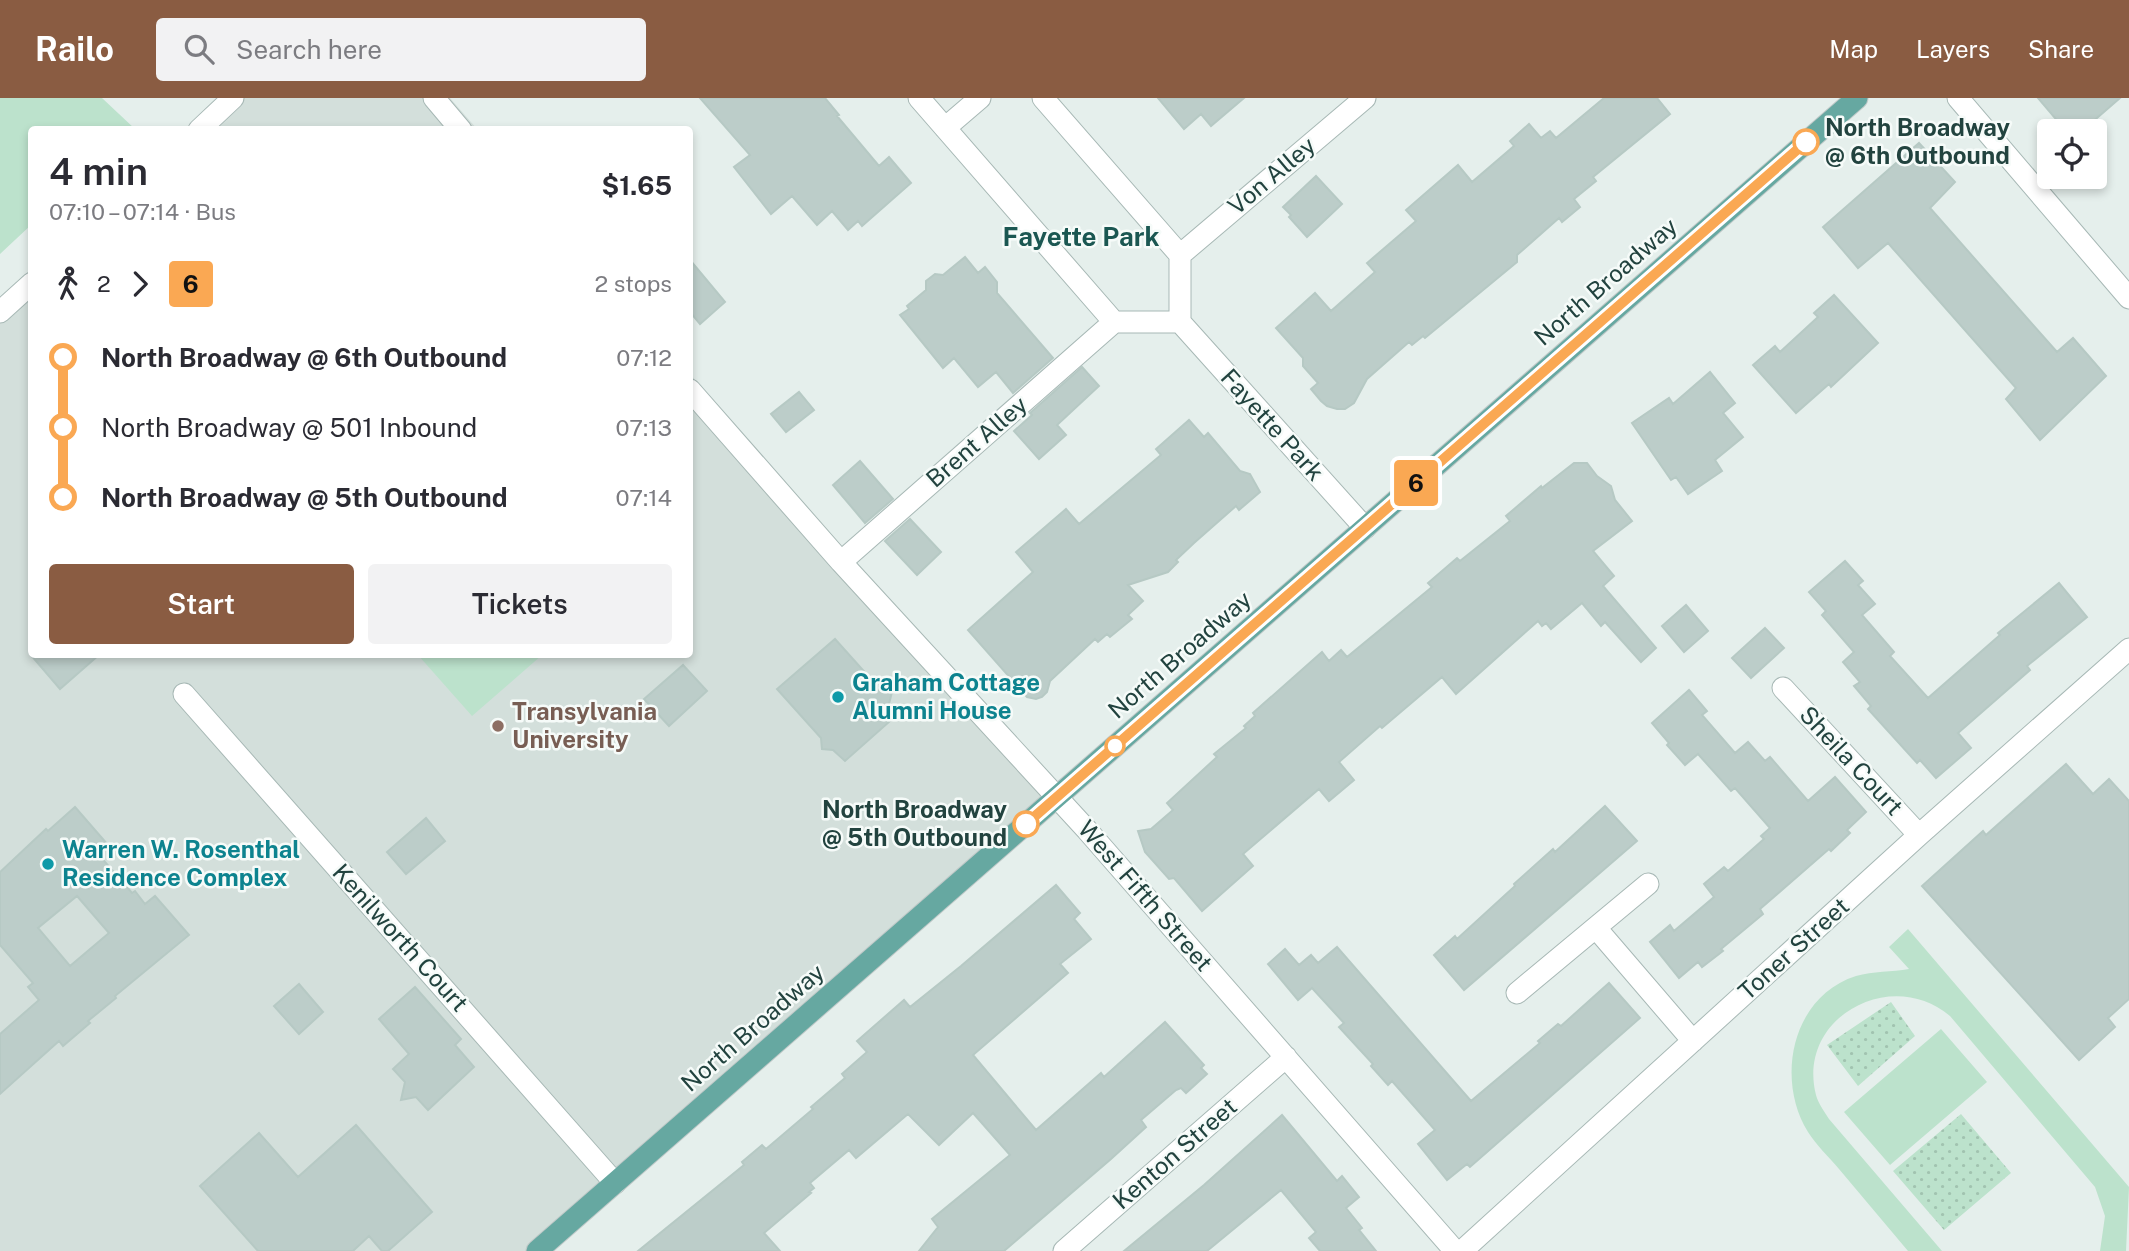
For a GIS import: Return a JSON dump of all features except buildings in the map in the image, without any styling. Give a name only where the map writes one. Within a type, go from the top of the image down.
[{"type":"main road","name":"North Broadway","points":[[537,1251],[1857,98]]},
{"type":"street","points":[[203,126],[233,98]]},
{"type":"street","points":[[434,98],[458,126]]},
{"type":"street","points":[[919,98],[1114,322],[1180,322],[1180,255],[1043,98]]},
{"type":"street","points":[[945,128],[980,98]]},
{"type":"street","name":"Von Alley","points":[[1180,255],[1365,98]]},
{"type":"street","points":[[1958,98],[2129,298]]},
{"type":"street","points":[[0,312],[28,287]]},
{"type":"street","name":"Brent Alley","points":[[841,562],[1114,322]]},
{"type":"street","name":"Fayette Park","points":[[1180,322],[1365,528]]},
{"type":"street","name":"West Fifth Street","points":[[693,393],[841,562],[1057,797],[1455,1251]]},
{"type":"street","name":"Toner Street","points":[[1462,1251],[2129,649]]},
{"type":"street","name":"Sheila Court","points":[[1783,688],[1920,835]]},
{"type":"street","name":"Kenilworth Court","points":[[184,694],[615,1183]]},
{"type":"street","points":[[1517,993],[1648,884]]},
{"type":"street","points":[[1596,928],[1693,1041]]},
{"type":"street","name":"Kenton Street","points":[[1064,1251],[1286,1057]]},
{"type":"shaded area","points":[[234,98],[450,98],[474,126],[202,126]]},
{"type":"shaded area","name":"Transylvania University","points":[[28,280],[28,658],[693,658],[693,377],[1057,797],[537,1251],[0,1251],[0,305]]},
{"type":"green space","points":[[0,98],[102,98],[132,126],[28,126],[28,228],[0,254]]},
{"type":"green space","points":[[421,658],[539,658],[472,716]]},
{"type":"green space","points":[[1908,929],[2129,1187],[2126,1251],[2100,1251],[2105,1216],[2095,1187],[1950,1016],[1927,1002],[1902,996],[1877,998],[1854,1007],[1834,1023],[1820,1043],[1814,1067],[1816,1095],[1829,1119],[1942,1251],[1908,1251],[1811,1137],[1798,1111],[1793,1088],[1792,1065],[1804,1020],[1817,1001],[1834,986],[1862,974],[1909,969],[1889,947]]},
{"type":"green space","points":[[1891,1002],[1915,1036],[1858,1086],[1827,1045]]},
{"type":"green space","points":[[1941,1029],[1987,1082],[1890,1165],[1844,1112]]},
{"type":"green space","points":[[1961,1114],[2011,1173],[1944,1230],[1893,1171]]},
{"type":"bus line","name":"6","points":[[1026,824],[1806,142]]},
{"type":"place","name":"North Broadway @ 6th Outbound","points":[[1806,142]]},
{"type":"place","name":"Graham Cottage Alumni House","points":[[838,697]]},
{"type":"place","name":"Transylvania University","points":[[498,726]]},
{"type":"place","name":"North Broadway @ 5th Outbound","points":[[1026,824]]},
{"type":"place","name":"Warren W. Rosenthal Residence Complex","points":[[48,864]]},
{"type":"district","name":"Fayette Park","points":[[1081,237]]}]
